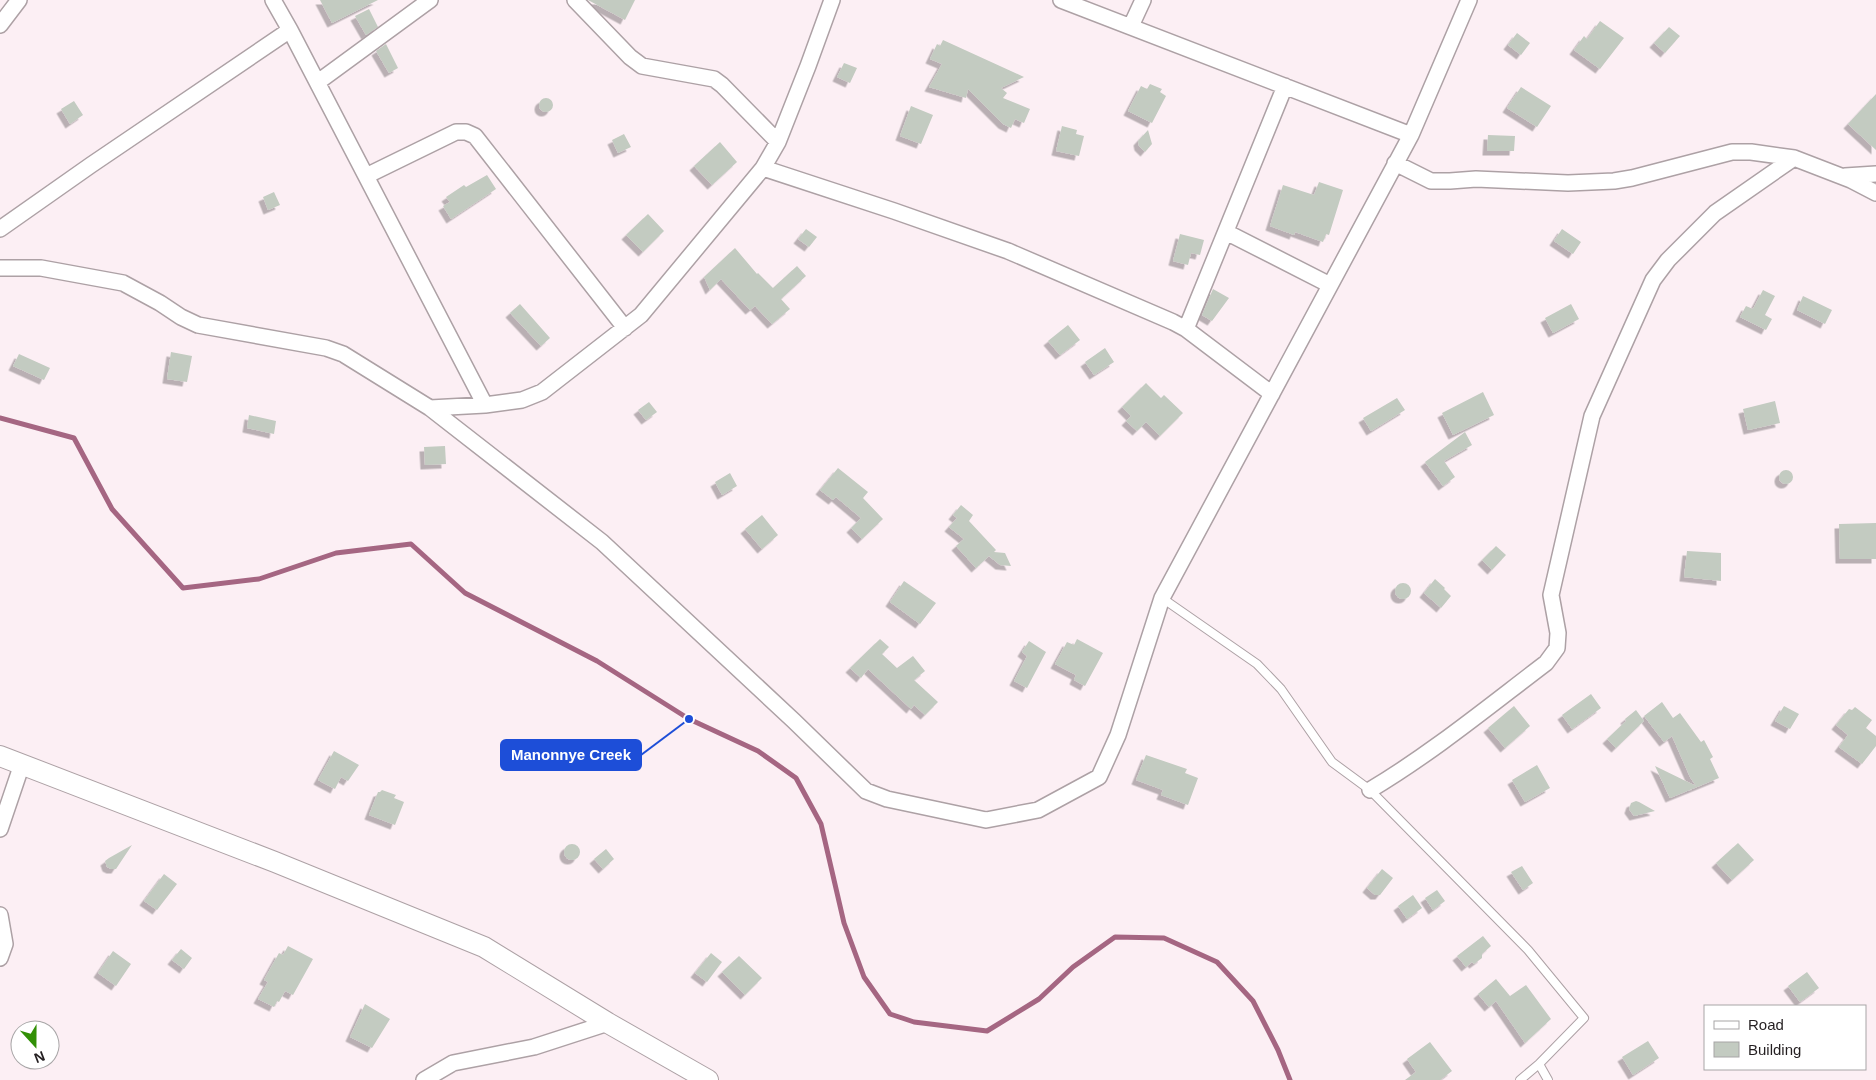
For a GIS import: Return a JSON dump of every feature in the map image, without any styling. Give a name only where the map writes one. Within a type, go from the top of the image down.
[{"type":"street","points":[[0,25],[19,0]]},
{"type":"street","points":[[273,0],[318,82],[485,405]]},
{"type":"street","points":[[318,82],[430,0]]},
{"type":"street","points":[[575,0],[630,57],[642,66],[714,79],[778,142]]},
{"type":"street","points":[[430,408],[485,405],[522,400],[542,392],[641,315],[763,168],[778,142],[832,0]]},
{"type":"street","points":[[1061,0],[1411,135]]},
{"type":"street","points":[[1131,26],[1143,0]]},
{"type":"street","points":[[0,268],[41,268],[123,283],[198,325],[326,348],[343,354],[430,408],[602,542],[794,720],[866,791],[887,799],[986,820],[1038,810],[1099,777],[1118,735],[1162,598],[1411,135],[1469,0]]},
{"type":"street","points":[[0,228],[290,30]]},
{"type":"street","points":[[1186,329],[1285,86]]},
{"type":"street","points":[[366,176],[456,132],[466,132],[475,136],[625,328]]},
{"type":"street","points":[[1395,163],[1431,181],[1476,179],[1568,183],[1614,181],[1632,178],[1732,152],[1751,152],[1794,158],[1842,176],[1876,193]]},
{"type":"street","points":[[1370,790],[1404,770],[1446,740],[1546,663],[1557,648],[1558,633],[1551,595],[1583,447],[1592,416],[1653,280],[1668,260],[1715,213],[1794,158]]},
{"type":"street","points":[[763,168],[894,210],[1008,251],[1186,329],[1272,394]]},
{"type":"street","points":[[1842,176],[1876,174]]},
{"type":"street","points":[[1226,232],[1330,284]]},
{"type":"street","points":[[0,756],[275,862],[484,947],[608,1023],[708,1080]]},
{"type":"street","points":[[0,829],[22,764]]},
{"type":"street","points":[[0,915],[5,944],[0,958]]},
{"type":"street","points":[[424,1080],[453,1063],[534,1047],[608,1023]]},
{"type":"lane","points":[[1162,598],[1257,664],[1282,689],[1332,762],[1370,790],[1528,950],[1584,1018],[1539,1064],[1520,1080]]},
{"type":"lane","points":[[1539,1064],[1548,1080]]},
{"type":"building","points":[[320,0],[378,0],[332,23]]},
{"type":"building","points":[[588,0],[635,0],[625,20]]},
{"type":"building","points":[[369,9],[378,27],[366,35],[355,16]]},
{"type":"building","points":[[1600,21],[1624,38],[1600,69],[1574,50],[1584,36],[1587,39]]},
{"type":"building","points":[[1669,27],[1680,36],[1665,53],[1654,43]]},
{"type":"building","points":[[1517,33],[1530,43],[1521,55],[1508,45]]},
{"type":"building","points":[[943,40],[1024,77],[1001,88],[1007,93],[1003,98],[1030,109],[1024,123],[1015,119],[1011,128],[1003,124],[968,89],[966,98],[929,87],[942,64],[930,59],[937,44],[940,46]]},
{"type":"building","points":[[386,44],[398,68],[389,73],[376,51]]},
{"type":"building","points":[[844,63],[857,68],[850,83],[837,77]]},
{"type":"building","points":[[1150,84],[1162,89],[1160,92],[1166,96],[1152,123],[1128,111],[1141,86],[1147,89]]},
{"type":"building","points":[[1521,87],[1551,106],[1537,127],[1507,108]]},
{"type":"building","points":[[1876,94],[1876,150],[1848,124]]},
{"type":"building","points":[[543,98],[549,98],[553,105],[549,112],[543,112],[539,108],[539,102]]},
{"type":"building","points":[[74,101],[83,115],[70,124],[61,109]]},
{"type":"building","points":[[911,106],[933,115],[921,144],[900,136]]},
{"type":"building","points":[[1062,126],[1077,130],[1076,134],[1084,136],[1079,156],[1056,151]]},
{"type":"building","points":[[1148,130],[1152,144],[1145,152],[1139,146],[1138,141]]},
{"type":"building","points":[[624,134],[631,147],[618,153],[612,140]]},
{"type":"building","points":[[1488,135],[1515,136],[1514,151],[1487,151]]},
{"type":"building","points":[[720,142],[737,162],[712,185],[694,166]]},
{"type":"building","points":[[487,175],[496,189],[451,219],[443,206],[450,202],[446,197],[464,185],[466,187]]},
{"type":"building","points":[[1319,182],[1343,190],[1329,235],[1326,234],[1323,242],[1295,232],[1294,235],[1270,226],[1283,185],[1314,195]]},
{"type":"building","points":[[274,192],[280,205],[268,210],[263,197]]},
{"type":"building","points":[[648,214],[664,231],[643,252],[626,235]]},
{"type":"building","points":[[806,229],[817,237],[809,247],[798,239]]},
{"type":"building","points":[[1562,229],[1581,242],[1573,254],[1554,241]]},
{"type":"building","points":[[1180,234],[1204,240],[1200,255],[1191,253],[1188,265],[1173,261]]},
{"type":"building","points":[[735,248],[757,274],[773,288],[797,266],[806,276],[781,299],[790,309],[772,324],[755,306],[750,310],[721,279],[710,290],[704,277]]},
{"type":"building","points":[[1213,289],[1229,298],[1212,321],[1202,315]]},
{"type":"building","points":[[1763,290],[1775,296],[1765,315],[1772,319],[1766,330],[1740,317],[1746,306],[1753,309]]},
{"type":"building","points":[[1803,296],[1832,310],[1825,324],[1797,310]]},
{"type":"building","points":[[520,304],[550,338],[541,346],[510,313]]},
{"type":"building","points":[[1571,304],[1579,319],[1553,333],[1545,318]]},
{"type":"building","points":[[1068,325],[1080,340],[1060,355],[1048,341]]},
{"type":"building","points":[[1105,348],[1114,362],[1094,375],[1085,362]]},
{"type":"building","points":[[171,352],[192,356],[187,382],[167,379]]},
{"type":"building","points":[[19,354],[50,368],[44,380],[13,366]]},
{"type":"building","points":[[1146,383],[1161,398],[1164,395],[1183,413],[1160,436],[1146,422],[1137,431],[1126,421],[1131,416],[1122,407]]},
{"type":"building","points":[[1483,392],[1494,415],[1453,435],[1442,413]]},
{"type":"building","points":[[1397,398],[1405,410],[1371,431],[1363,418]]},
{"type":"building","points":[[1775,401],[1780,423],[1748,430],[1743,409]]},
{"type":"building","points":[[649,402],[657,412],[646,420],[638,410]]},
{"type":"building","points":[[249,415],[276,421],[274,434],[247,428]]},
{"type":"building","points":[[1465,432],[1472,445],[1444,461],[1455,477],[1443,486],[1425,462]]},
{"type":"building","points":[[445,446],[446,464],[425,465],[424,447]]},
{"type":"building","points":[[838,468],[868,492],[863,498],[883,519],[862,539],[851,528],[861,518],[836,497],[833,500],[820,490]]},
{"type":"building","points":[[1786,470],[1791,472],[1793,477],[1791,482],[1786,484],[1781,482],[1779,477],[1781,472]]},
{"type":"building","points":[[730,473],[737,486],[722,495],[715,482]]},
{"type":"building","points":[[961,505],[973,515],[969,521],[996,550],[994,552],[1005,553],[1011,566],[1000,565],[989,556],[976,568],[956,546],[964,539],[949,527],[957,518],[953,515]]},
{"type":"building","points":[[762,515],[778,535],[762,549],[745,529]]},
{"type":"building","points":[[1876,523],[1876,559],[1840,559],[1839,524]]},
{"type":"building","points":[[1496,546],[1506,555],[1492,570],[1482,560]]},
{"type":"building","points":[[1687,551],[1721,553],[1721,581],[1684,577]]},
{"type":"building","points":[[1435,579],[1451,596],[1441,608],[1424,593]]},
{"type":"building","points":[[904,581],[936,603],[920,624],[890,602]]},
{"type":"building","points":[[1403,583],[1409,585],[1411,591],[1409,597],[1403,599],[1397,597],[1395,591],[1397,585]]},
{"type":"building","points":[[880,639],[889,647],[882,654],[897,668],[913,656],[925,671],[914,680],[938,702],[925,715],[914,705],[911,709],[868,669],[861,678],[850,668]]},
{"type":"building","points":[[1077,639],[1103,653],[1085,686],[1074,680],[1076,675],[1055,664],[1067,642],[1074,645]]},
{"type":"building","points":[[1029,641],[1046,652],[1027,688],[1014,681],[1027,656],[1022,652]]},
{"type":"building","points":[[1591,694],[1601,708],[1572,729],[1562,715]]},
{"type":"building","points":[[1662,702],[1673,718],[1680,713],[1701,742],[1704,740],[1713,757],[1710,759],[1719,778],[1670,798],[1655,766],[1696,786],[1690,777],[1672,736],[1664,742],[1644,716]]},
{"type":"building","points":[[1514,706],[1530,726],[1505,748],[1488,728]]},
{"type":"building","points":[[1784,706],[1799,714],[1790,729],[1775,721]]},
{"type":"building","points":[[1855,707],[1872,720],[1866,728],[1876,736],[1876,746],[1862,764],[1839,747],[1848,735],[1836,725],[1849,709],[1852,710]]},
{"type":"building","points":[[1636,710],[1644,721],[1616,748],[1607,739]]},
{"type":"building","points":[[334,751],[359,765],[348,781],[341,777],[335,789],[318,780]]},
{"type":"building","points":[[1146,755],[1187,769],[1185,773],[1198,778],[1188,805],[1161,795],[1163,790],[1136,780]]},
{"type":"building","points":[[1537,765],[1550,788],[1525,802],[1512,780]]},
{"type":"building","points":[[382,790],[396,795],[394,798],[404,802],[395,825],[369,815],[378,792]]},
{"type":"building","points":[[1636,801],[1655,811],[1634,816],[1629,809],[1631,803]]},
{"type":"building","points":[[1738,843],[1754,860],[1732,880],[1716,863]]},
{"type":"building","points":[[572,844],[578,846],[580,852],[578,858],[572,860],[566,858],[564,852],[566,846]]},
{"type":"building","points":[[132,845],[116,869],[107,867],[105,861]]},
{"type":"building","points":[[606,849],[614,859],[603,869],[594,859]]},
{"type":"building","points":[[1522,866],[1533,883],[1523,890],[1511,872]]},
{"type":"building","points":[[1382,869],[1393,878],[1380,895],[1375,895],[1367,888]]},
{"type":"building","points":[[164,874],[177,884],[157,910],[144,901]]},
{"type":"building","points":[[1437,890],[1445,901],[1433,910],[1425,898]]},
{"type":"building","points":[[1413,895],[1422,908],[1407,919],[1398,906]]},
{"type":"building","points":[[1483,936],[1491,946],[1482,954],[1482,958],[1466,967],[1457,956]]},
{"type":"building","points":[[288,946],[313,959],[293,995],[285,991],[274,1007],[258,999],[268,982],[264,980],[279,953],[283,955]]},
{"type":"building","points":[[181,949],[192,958],[184,969],[172,960]]},
{"type":"building","points":[[113,951],[131,964],[116,986],[98,973]]},
{"type":"building","points":[[711,953],[722,962],[707,982],[695,973]]},
{"type":"building","points":[[739,956],[762,978],[745,995],[722,972]]},
{"type":"building","points":[[1807,972],[1819,988],[1800,1002],[1788,986]]},
{"type":"building","points":[[1496,979],[1510,996],[1526,985],[1551,1019],[1525,1043],[1496,1001],[1489,1007],[1478,994]]},
{"type":"building","points":[[365,1004],[390,1019],[372,1048],[350,1037]]},
{"type":"building","points":[[1648,1041],[1659,1058],[1633,1075],[1622,1057]]},
{"type":"building","points":[[1430,1042],[1452,1071],[1440,1080],[1405,1080],[1416,1072],[1407,1059]]},
{"type":"waterway","points":[[0,418],[74,438],[112,509],[183,588],[259,579],[336,553],[411,544],[465,593],[597,661],[689,719],[758,751],[796,778],[821,824],[844,923],[864,977],[890,1014],[914,1022],[987,1031],[1039,999],[1073,967],[1115,937],[1164,938],[1217,962],[1253,1001],[1278,1050],[1290,1080]]},
{"type":"place","name":"Manonnye Creek","points":[[689,719]]}]
